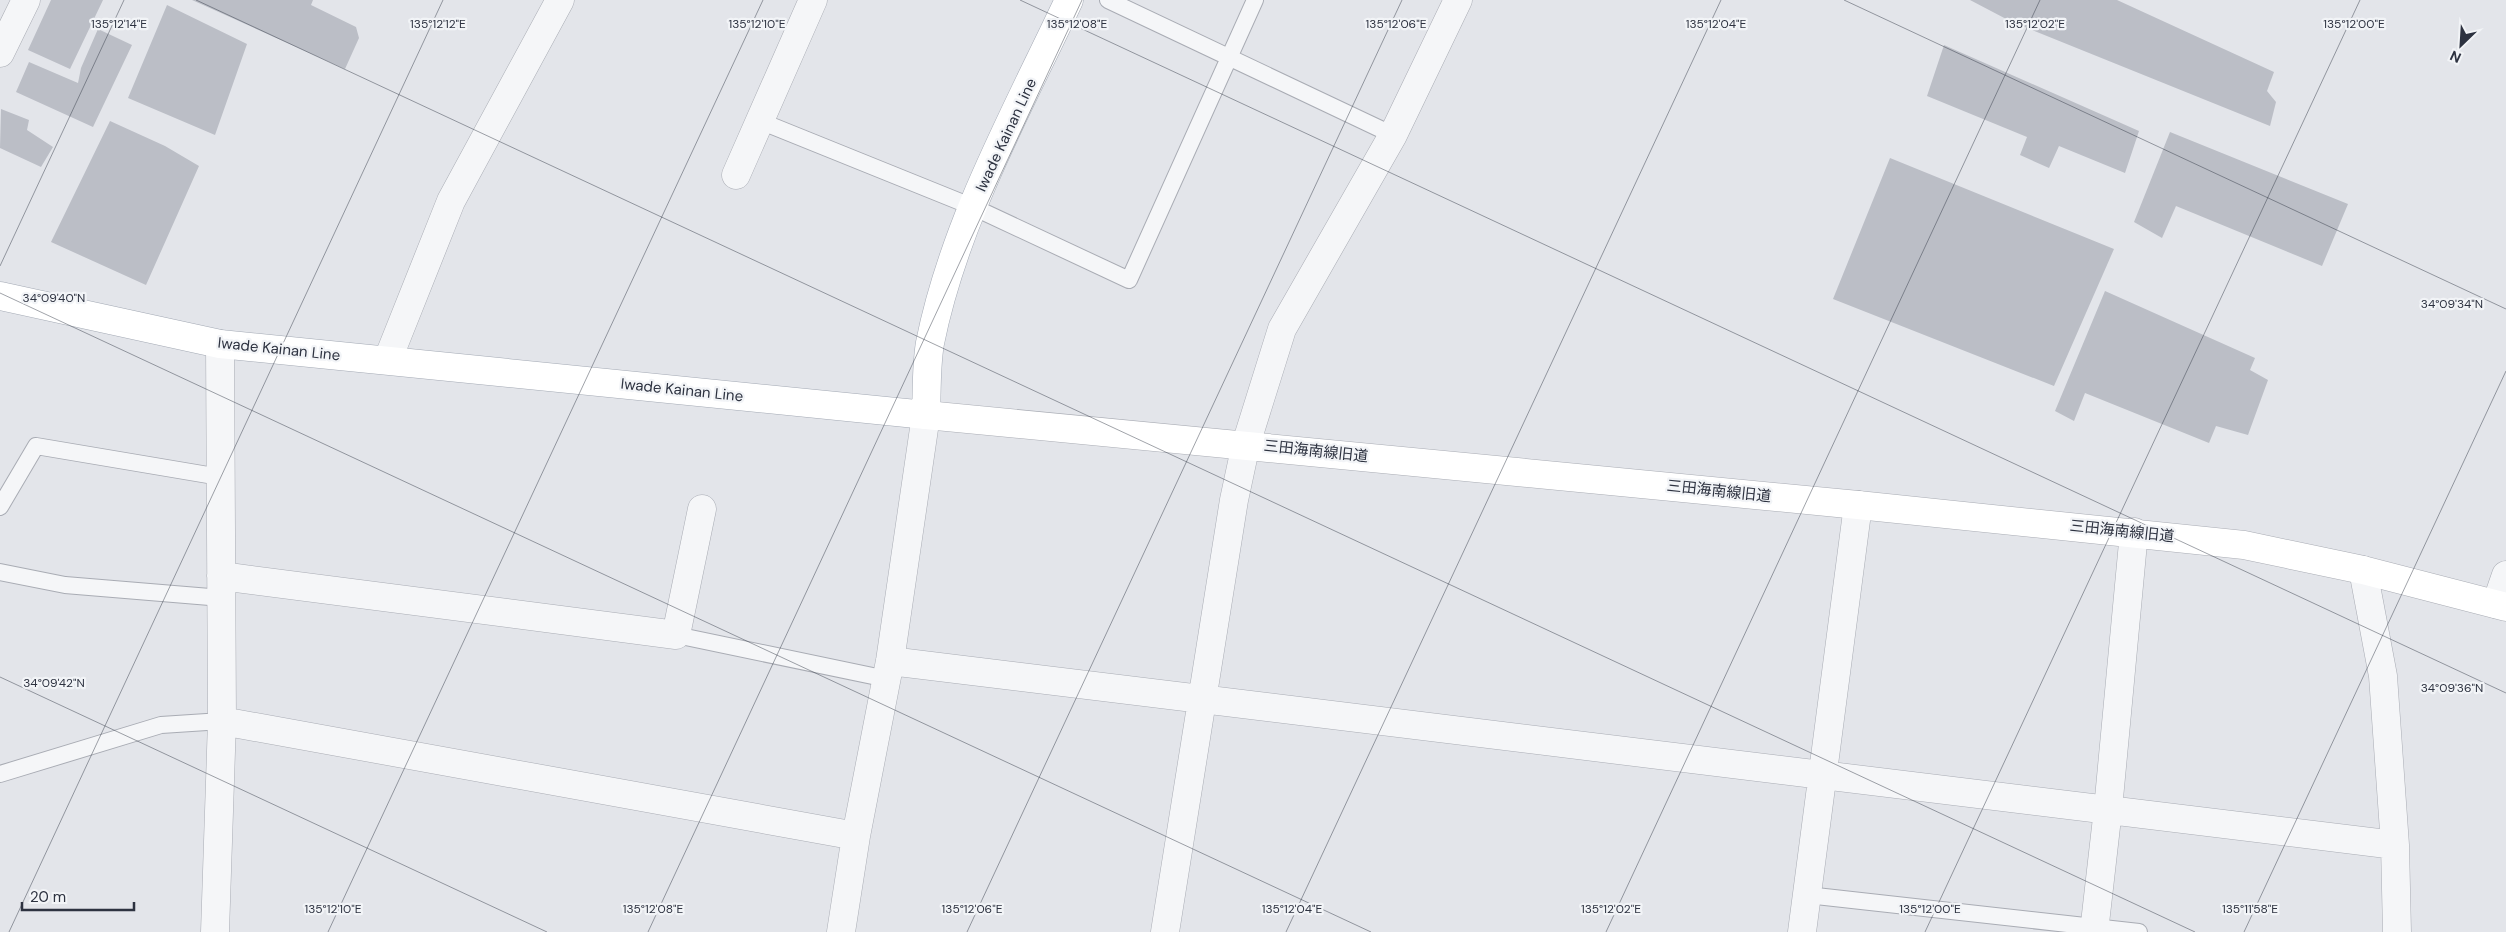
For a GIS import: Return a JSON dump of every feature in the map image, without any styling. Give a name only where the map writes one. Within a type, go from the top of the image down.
[{"type":"street","points":[[0,53],[26,0]]},
{"type":"street","points":[[388,359],[451,201],[560,0]]},
{"type":"street","points":[[736,175],[813,0]]},
{"type":"street","name":"Iwade Kainan Line","points":[[0,296],[220,344],[388,359],[926,415],[930,345],[949,266],[973,207],[1069,0]]},
{"type":"street","points":[[1165,932],[1234,500],[1246,444],[1282,330],[1393,135],[1458,0]]},
{"type":"street","points":[[215,932],[222,720],[220,344]]},
{"type":"street","points":[[840,932],[856,836],[888,670],[926,415]]},
{"type":"street","name":"三田海南線旧道","points":[[926,415],[1246,444],[2134,532],[2244,545],[2363,570],[2501,606]]},
{"type":"street","points":[[1802,932],[1858,505]]},
{"type":"street","points":[[221,587],[676,635],[702,509]]},
{"type":"street","points":[[2094,930],[2108,809],[2134,532]]},
{"type":"street","points":[[2363,570],[2383,676],[2395,845],[2397,932]]},
{"type":"street","points":[[2501,606],[2506,575]]},
{"type":"street","points":[[888,670],[1203,699],[2395,845]]},
{"type":"street","points":[[222,720],[856,836]]},
{"type":"lane","points":[[1108,0],[1393,135]]},
{"type":"lane","points":[[760,121],[973,207],[1129,280],[1255,0]]},
{"type":"lane","points":[[0,506],[36,446],[220,477]]},
{"type":"lane","points":[[0,572],[65,585],[221,587]]},
{"type":"lane","points":[[676,635],[888,670]]},
{"type":"lane","points":[[0,774],[161,725],[222,720]]},
{"type":"lane","points":[[1807,895],[2094,930],[2139,932]]},
{"type":"building","points":[[51,0],[103,0],[70,69],[28,50]]},
{"type":"building","points":[[192,0],[313,0],[311,5],[356,27],[359,38],[345,69]]},
{"type":"building","points":[[1970,0],[2117,0],[2274,72],[2267,91],[2276,102],[2270,126],[2010,21]]},
{"type":"building","points":[[167,5],[247,44],[215,135],[128,98]]},
{"type":"building","points":[[98,29],[132,45],[93,127],[16,92],[29,62],[78,83],[81,68]]},
{"type":"building","points":[[1944,45],[2139,131],[2125,173],[2059,146],[2049,168],[2020,155],[2027,137],[1927,96]]},
{"type":"building","points":[[1,109],[29,120],[27,130],[53,147],[41,167],[0,148]]},
{"type":"building","points":[[110,121],[165,146],[199,166],[146,285],[51,242]]},
{"type":"building","points":[[2170,132],[2348,204],[2322,266],[2176,206],[2162,238],[2134,222]]},
{"type":"building","points":[[1890,158],[2114,249],[2054,386],[1833,299]]},
{"type":"building","points":[[2105,291],[2255,358],[2250,370],[2268,380],[2248,435],[2216,426],[2209,443],[2085,393],[2074,421],[2055,411]]}]
